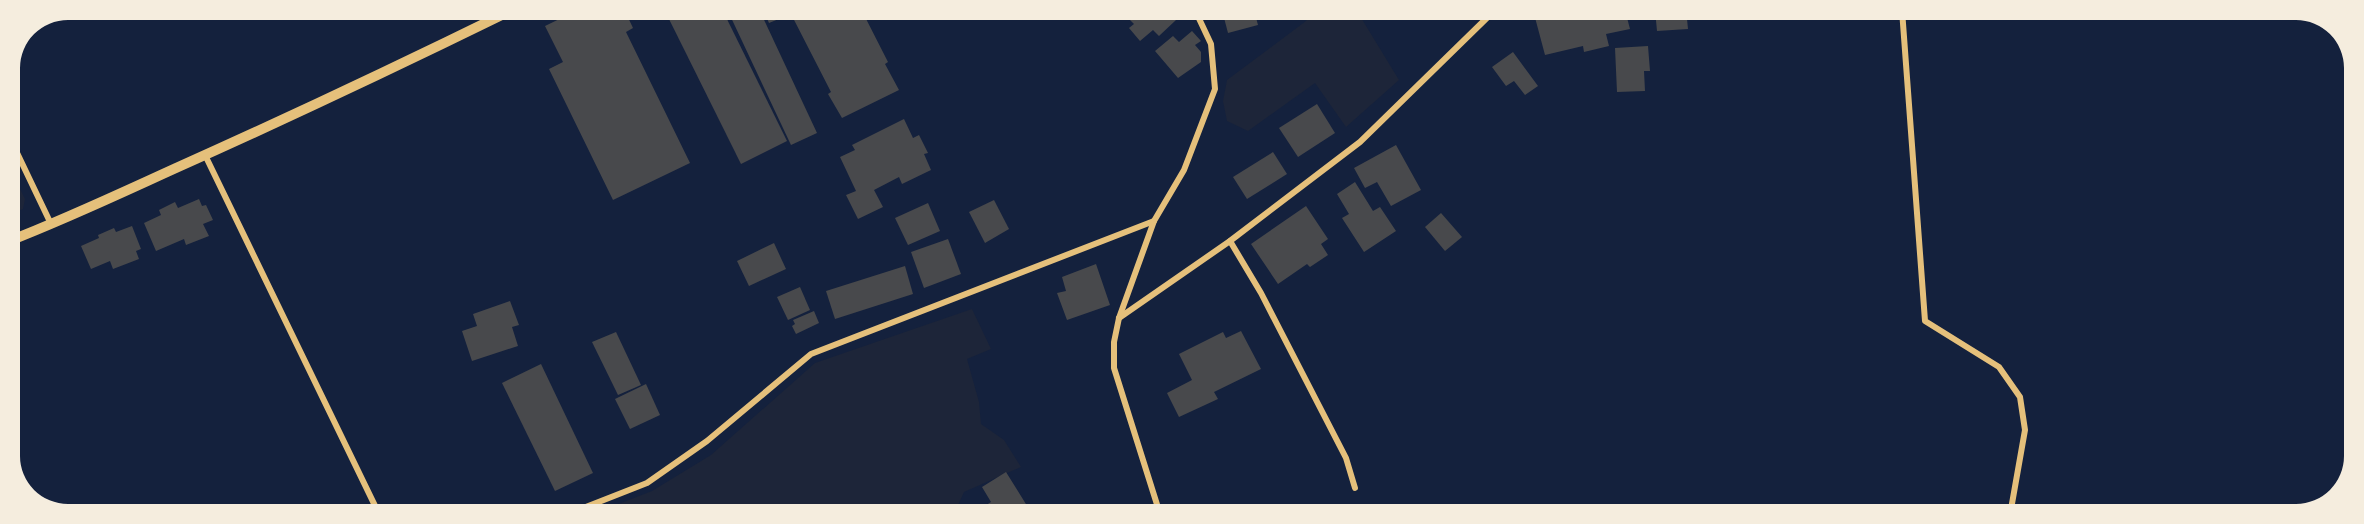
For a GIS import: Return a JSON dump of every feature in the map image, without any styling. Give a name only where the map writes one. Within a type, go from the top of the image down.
[{"type":"street","points":[[20,237],[205,155],[491,20]]},
{"type":"street","points":[[1157,504],[1114,368],[1114,342],[1119,318],[1154,221],[1184,170],[1215,88],[1211,44],[1199,20]]},
{"type":"street","points":[[1119,318],[1230,241],[1360,142],[1485,20]]},
{"type":"street","points":[[1903,20],[1925,321],[1999,367],[2020,397],[2025,430],[2012,504]]},
{"type":"street","points":[[205,155],[374,504]]},
{"type":"street","points":[[20,159],[51,224]]},
{"type":"street","points":[[593,504],[647,483],[707,441],[811,354],[1154,221]]},
{"type":"street","points":[[1230,241],[1261,293],[1346,458],[1355,488]]},
{"type":"shaded area","points":[[1362,20],[1399,80],[1346,127],[1315,83],[1248,131],[1227,121],[1223,101],[1227,80],[1306,21]]},
{"type":"shaded area","points":[[20,189],[25,199],[23,209],[20,210]]},
{"type":"shaded area","points":[[972,309],[991,349],[967,359],[979,402],[981,424],[1004,440],[1021,467],[964,492],[959,504],[619,504],[652,491],[711,455],[815,363]]},
{"type":"building","points":[[557,20],[629,20],[633,28],[626,32],[690,163],[613,200],[549,69],[563,62],[545,26]]},
{"type":"building","points":[[669,20],[727,20],[787,141],[741,164]]},
{"type":"building","points":[[732,20],[764,20],[817,133],[791,145]]},
{"type":"building","points":[[794,20],[867,20],[899,90],[842,118],[828,94],[831,92]]},
{"type":"building","points":[[1130,20],[1176,20],[1159,36],[1153,30],[1140,41],[1129,28],[1134,24]]},
{"type":"building","points":[[1225,20],[1257,20],[1258,25],[1228,33]]},
{"type":"building","points":[[1536,20],[1628,20],[1630,29],[1606,34],[1609,46],[1584,52],[1583,46],[1545,55]]},
{"type":"building","points":[[1656,20],[1687,20],[1688,29],[1657,31]]},
{"type":"building","points":[[1192,31],[1201,41],[1195,45],[1201,52],[1201,62],[1178,78],[1155,51],[1173,36],[1179,42]]},
{"type":"building","points":[[1648,46],[1650,71],[1644,71],[1645,91],[1617,92],[1615,48]]},
{"type":"building","points":[[1513,52],[1538,86],[1525,95],[1514,81],[1506,86],[1492,67]]},
{"type":"building","points":[[1317,104],[1335,133],[1298,157],[1279,128]]},
{"type":"building","points":[[904,119],[913,138],[919,135],[928,153],[924,154],[931,170],[902,184],[899,177],[874,190],[883,207],[858,219],[846,195],[856,191],[840,157],[855,150],[852,145]]},
{"type":"building","points":[[1396,145],[1421,190],[1391,206],[1377,182],[1365,188],[1354,168]]},
{"type":"building","points":[[1273,152],[1287,174],[1247,199],[1233,177]]},
{"type":"building","points":[[1355,182],[1373,211],[1380,207],[1396,231],[1364,252],[1342,218],[1349,214],[1337,194]]},
{"type":"building","points":[[199,199],[202,206],[206,205],[213,220],[203,224],[209,236],[186,245],[184,239],[156,251],[144,223],[161,215],[159,210],[175,202],[178,208]]},
{"type":"building","points":[[994,200],[1009,229],[985,243],[969,212]]},
{"type":"building","points":[[928,203],[940,231],[908,245],[895,218]]},
{"type":"building","points":[[1306,206],[1328,239],[1321,244],[1328,255],[1310,267],[1307,264],[1278,284],[1251,244]]},
{"type":"building","points":[[1441,213],[1462,237],[1445,251],[1425,227]]},
{"type":"building","points":[[132,226],[141,249],[136,251],[139,259],[113,269],[110,261],[91,269],[81,246],[114,228],[116,232]]},
{"type":"building","points":[[948,239],[961,274],[924,288],[911,252]]},
{"type":"building","points":[[774,243],[786,269],[749,286],[737,261]]},
{"type":"building","points":[[1096,264],[1110,305],[1067,320],[1057,293],[1066,291],[1062,277]]},
{"type":"building","points":[[905,266],[913,294],[835,319],[826,291]]},
{"type":"building","points":[[800,287],[810,310],[788,320],[777,297]]},
{"type":"building","points":[[510,301],[519,325],[512,327],[518,346],[472,361],[462,331],[477,326],[473,314]]},
{"type":"building","points":[[814,311],[819,323],[796,334],[792,326],[795,324],[793,320]]},
{"type":"building","points":[[1241,331],[1261,369],[1214,392],[1218,399],[1179,417],[1167,393],[1192,380],[1179,354],[1223,332],[1226,338]]},
{"type":"building","points":[[616,332],[641,385],[618,395],[592,342]]},
{"type":"building","points":[[541,364],[593,473],[555,491],[502,383]]},
{"type":"building","points":[[646,384],[660,415],[630,429],[615,399]]},
{"type":"building","points":[[1006,472],[1026,504],[988,504],[991,502],[982,487]]}]
